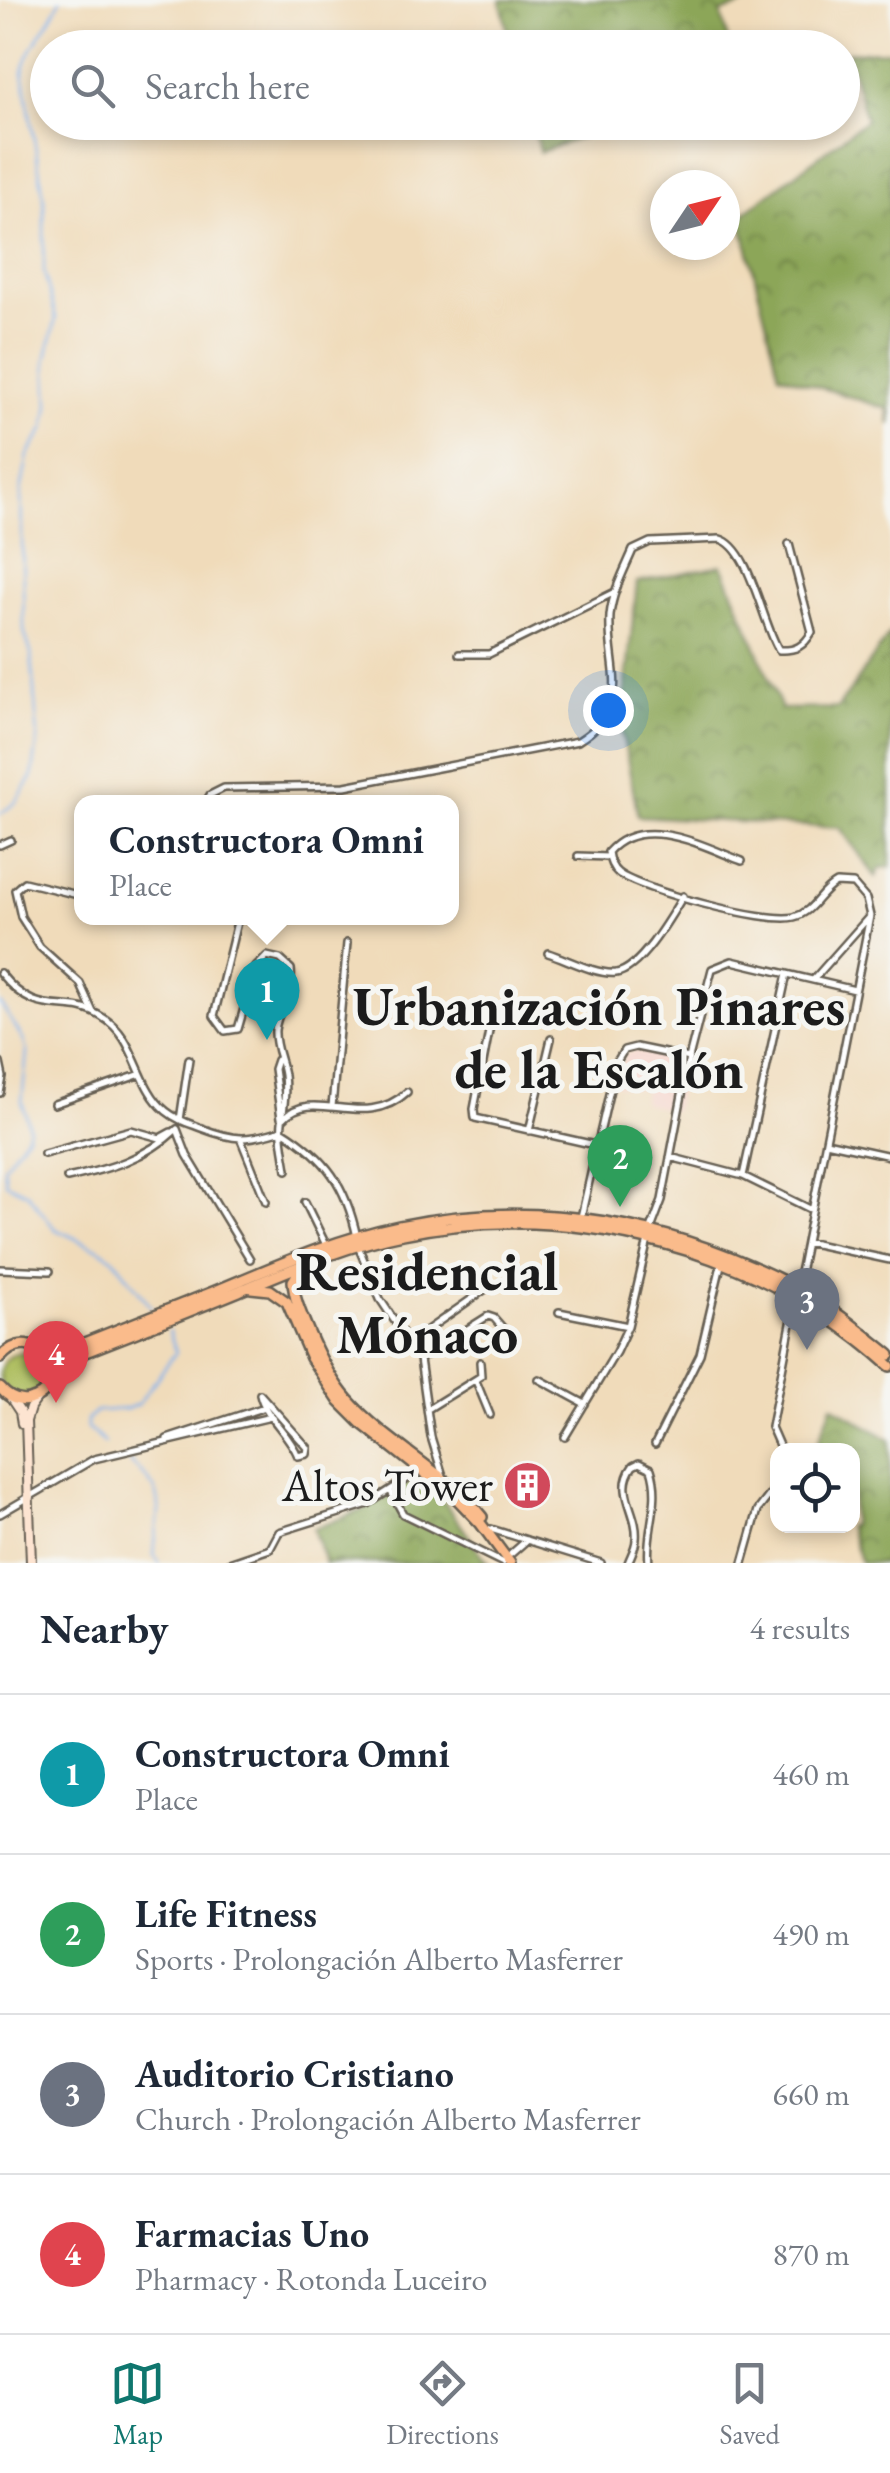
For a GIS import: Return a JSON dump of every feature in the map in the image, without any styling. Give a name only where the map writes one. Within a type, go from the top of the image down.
[{"type":"main road","points":[[50,1373],[70,1358],[358,1241],[438,1220],[506,1214],[581,1217],[649,1235],[797,1292],[890,1366]]},
{"type":"main road","points":[[42,1354],[56,1354],[328,1247],[424,1230],[511,1222],[580,1225],[692,1242],[797,1292],[890,1355]]},
{"type":"main road","points":[[304,1264],[293,1281],[296,1300],[318,1354],[340,1390],[386,1433],[462,1492],[492,1529],[510,1561]]},
{"type":"main road","points":[[248,1288],[270,1290],[286,1302],[311,1358],[339,1401],[361,1423],[424,1470],[482,1524],[510,1561]]},
{"type":"main road","points":[[0,1358],[10,1348],[30,1346],[42,1354],[50,1373],[47,1386],[26,1416],[29,1563]]},
{"type":"main road","points":[[3,1392],[28,1400],[41,1394]]},
{"type":"main road","points":[[3,1392],[21,1417],[27,1498]]},
{"type":"street","points":[[212,795],[224,788],[345,786],[578,741],[608,718],[616,693],[610,617],[615,592],[634,550],[650,542],[732,542],[741,555],[768,634],[779,650],[792,651],[805,644],[812,632],[789,544]]},
{"type":"street","points":[[460,654],[489,654],[615,592]]},
{"type":"street","points":[[742,862],[662,834],[626,838],[608,852],[618,873],[704,906],[793,918],[815,906],[829,887],[844,883],[860,890],[870,916],[770,1427],[778,1443]]},
{"type":"street","points":[[0,845],[11,840]]},
{"type":"street","points":[[578,856],[608,857]]},
{"type":"street","points":[[74,894],[24,882],[15,890],[22,917],[40,947],[80,983],[92,1012]]},
{"type":"street","points":[[548,953],[608,972],[627,969],[683,896]]},
{"type":"street","points":[[814,979],[870,916]]},
{"type":"street","points":[[236,925],[214,1016],[225,1031],[238,1029],[256,967],[268,956],[280,959],[291,970],[292,980],[276,1028],[278,1059],[284,1070],[286,1104],[282,1130],[287,1170]]},
{"type":"street","points":[[332,1107],[346,944]]},
{"type":"street","points":[[565,1437],[628,1326],[649,1235],[662,1200],[688,1058],[712,968],[732,961],[855,990]]},
{"type":"street","points":[[0,973],[25,998],[48,1007],[104,1017],[122,1035],[157,1101],[180,1121],[241,1140],[282,1130],[301,1141],[336,1177],[350,1202],[358,1241],[380,1300],[420,1359],[434,1452],[443,1476]]},
{"type":"street","points":[[743,1176],[787,974]]},
{"type":"street","points":[[491,1021],[474,1109],[476,1118],[597,1146]]},
{"type":"street","points":[[529,1131],[551,1039]]},
{"type":"street","points":[[581,1217],[616,1063],[624,1050],[636,1047],[688,1058]]},
{"type":"street","points":[[67,1178],[133,1160],[160,1146],[180,1121],[189,1059]]},
{"type":"street","points":[[0,1064],[0,1093]]},
{"type":"street","points":[[54,1104],[141,1074]]},
{"type":"street","points":[[282,1121],[302,1106],[372,1111],[395,1103],[407,1092]]},
{"type":"street","points":[[44,1154],[131,1130],[160,1138],[177,1129]]},
{"type":"street","points":[[177,1129],[187,1155],[250,1259]]},
{"type":"street","points":[[241,1140],[266,1202]]},
{"type":"street","points":[[826,1142],[890,1156]]},
{"type":"street","points":[[670,1157],[743,1176],[812,1210]]},
{"type":"street","points":[[305,1202],[328,1247]]},
{"type":"street","points":[[806,1242],[890,1260]]},
{"type":"street","points":[[655,1444],[700,1354],[722,1263]]},
{"type":"street","points":[[0,1269],[50,1271]]},
{"type":"street","points":[[410,1342],[490,1286]]},
{"type":"street","points":[[559,1312],[628,1326]]},
{"type":"street","points":[[420,1359],[488,1316],[508,1334]]},
{"type":"street","points":[[428,1409],[476,1381],[481,1376],[480,1362]]},
{"type":"street","points":[[540,1379],[585,1404]]},
{"type":"street","points":[[476,1381],[490,1415]]},
{"type":"street","points":[[260,1394],[308,1448],[307,1454],[298,1456],[294,1442],[271,1416],[260,1394]]},
{"type":"street","points":[[164,1440],[264,1407]]},
{"type":"street","points":[[0,1514],[94,1459],[271,1416]]},
{"type":"street","points":[[628,1563],[637,1534],[625,1492],[628,1474],[639,1463],[652,1470],[655,1480],[649,1563]]},
{"type":"street","points":[[229,1563],[270,1548],[280,1532],[368,1504],[424,1470]]},
{"type":"street","points":[[390,1490],[403,1514],[510,1561],[527,1540]]},
{"type":"street","points":[[742,1563],[758,1510],[770,1494]]},
{"type":"street","points":[[492,1529],[601,1563]]},
{"type":"street","points":[[637,1534],[649,1536]]},
{"type":"shaded area","points":[[636,1051],[684,1061],[674,1111],[643,1103],[644,1090],[614,1085],[625,1054]]},
{"type":"green space","points":[[500,0],[759,0],[721,13],[726,30],[508,30]]},
{"type":"green space","points":[[890,51],[890,425],[888,409],[779,374],[740,216],[840,140],[860,140],[860,125],[866,120],[860,99],[860,52]]},
{"type":"green space","points":[[537,140],[574,140],[540,152]]},
{"type":"green space","points":[[722,565],[782,709],[838,708],[890,633],[890,867],[880,868],[876,877],[840,828],[638,816],[621,727],[637,582]]},
{"type":"green space","points":[[22,1353],[37,1360],[44,1375],[37,1390],[22,1397],[7,1390],[0,1375],[7,1360]]},
{"type":"green space","points":[[832,1405],[890,1440],[890,1563],[861,1563],[850,1533],[860,1533],[860,1443],[818,1443]]},
{"type":"green space","points":[[419,1476],[445,1503],[488,1563],[323,1563],[313,1529],[360,1511]]},
{"type":"waterway","points":[[44,30],[60,0]]},
{"type":"waterway","points":[[30,52],[23,73],[30,115]]},
{"type":"waterway","points":[[0,814],[15,803],[32,778],[38,739],[31,653],[24,631],[21,491],[28,455],[45,428],[49,405],[46,361],[56,318],[44,272],[44,198],[34,140]]},
{"type":"waterway","points":[[0,1003],[27,1052],[22,1101],[29,1127],[4,1166],[6,1183],[27,1193],[55,1229],[114,1259],[152,1308]]},
{"type":"waterway","points":[[105,1443],[87,1428],[87,1420],[97,1411],[127,1409],[138,1404],[176,1352],[169,1331]]},
{"type":"waterway","points":[[129,1461],[157,1494],[154,1555],[160,1563]]},
{"type":"place","name":"Constructora Omni","points":[[267,1040]]},
{"type":"place","name":"Life Fitness","points":[[620,1207]]},
{"type":"place","name":"Auditorio Cristiano","points":[[807,1350]]},
{"type":"place","name":"Farmacias Uno","points":[[56,1403]]},
{"type":"place","name":"Altos Tower","points":[[528,1485]]},
{"type":"district","name":"Urbanización Pinares de la Escalón","points":[[599,1038]]},
{"type":"district","name":"Residencial Mónaco","points":[[427,1302]]}]
